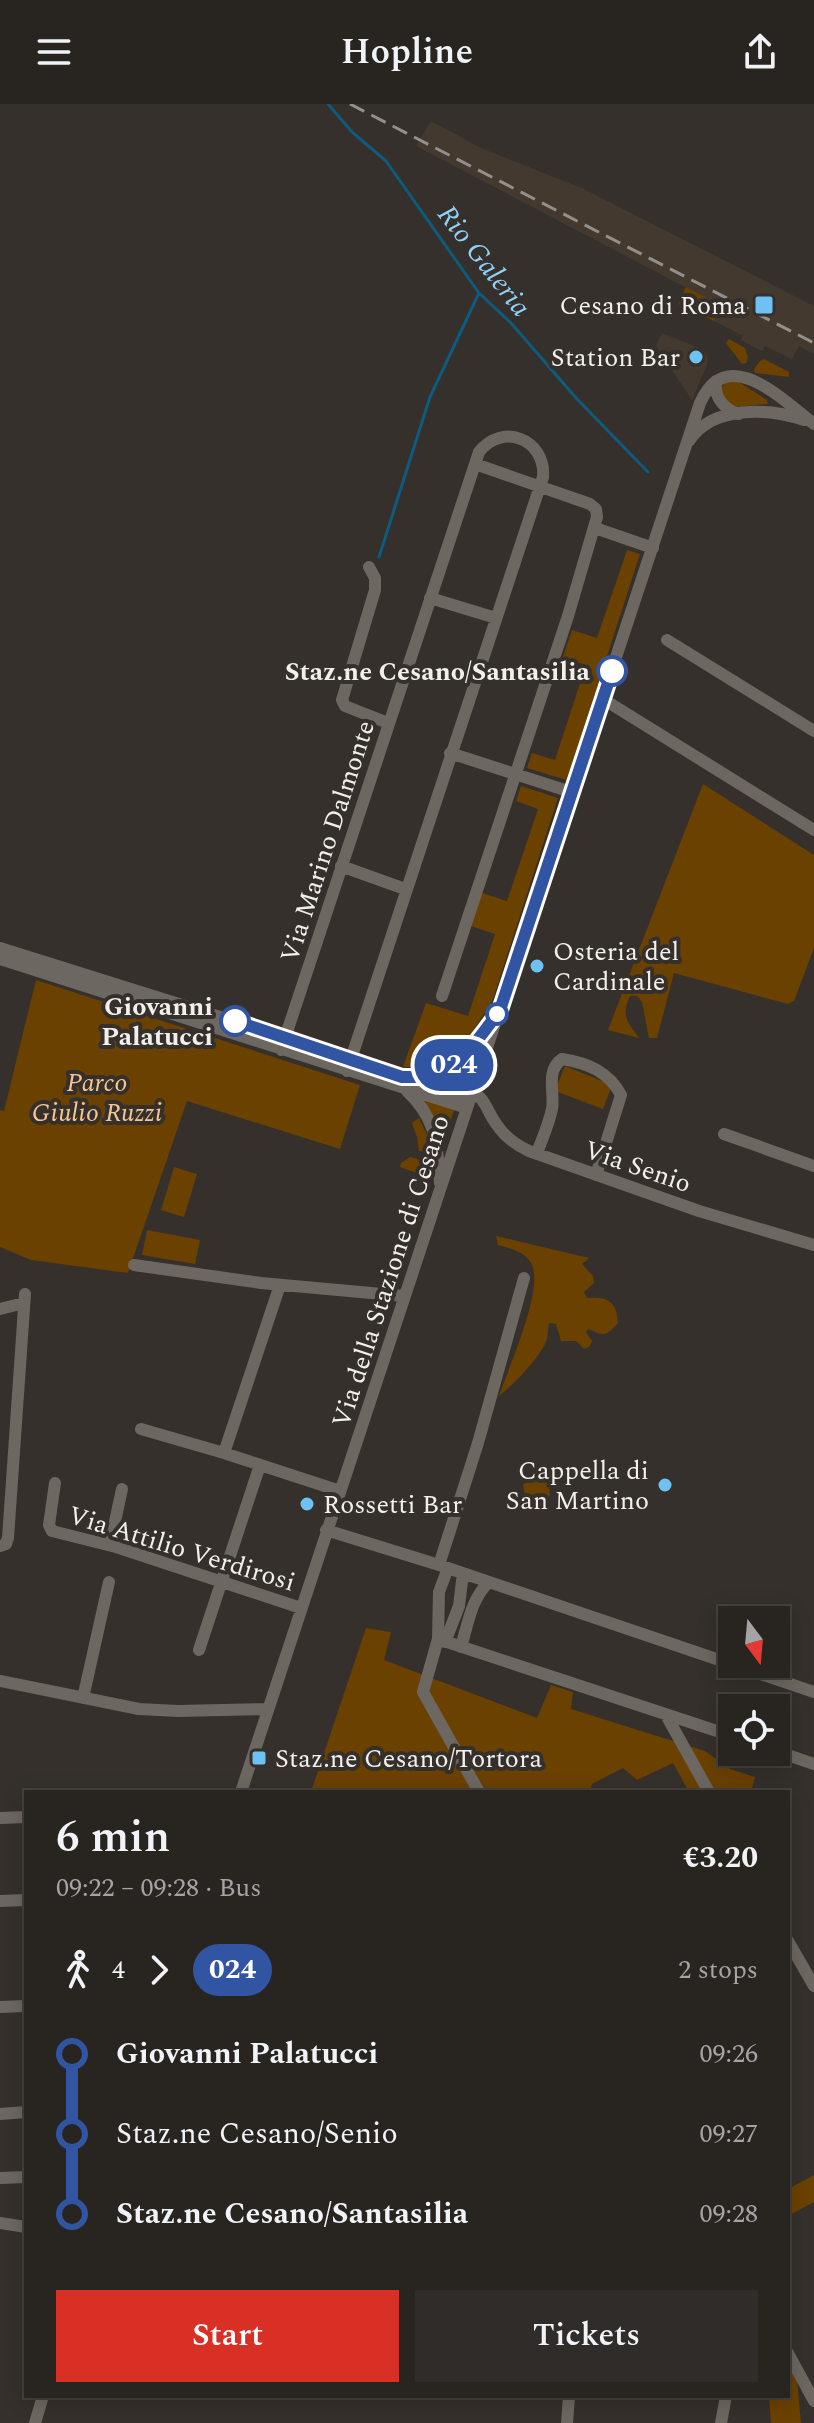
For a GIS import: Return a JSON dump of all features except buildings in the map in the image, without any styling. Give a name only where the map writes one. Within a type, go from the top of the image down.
[{"type":"street","points":[[739,414],[728,409],[720,400],[716,381],[731,376],[753,380],[785,399],[813,423]]},
{"type":"street","name":"Via della Stazione di Cesano","points":[[242,1790],[700,403],[716,381]]},
{"type":"street","points":[[686,445],[702,426],[739,414],[777,413],[813,423]]},
{"type":"street","name":"Via Marino Dalmonte","points":[[283,1045],[475,464],[482,448],[492,440],[509,436],[522,439],[533,446],[540,457],[544,471],[540,486],[348,1065]]},
{"type":"street","points":[[442,996],[568,616],[597,514],[593,505],[475,464]]},
{"type":"street","points":[[595,528],[653,548]]},
{"type":"street","points":[[369,567],[375,578],[375,590],[342,700],[345,706],[388,723]]},
{"type":"street","points":[[430,598],[496,618]]},
{"type":"street","points":[[667,640],[814,731]]},
{"type":"street","points":[[603,699],[814,830]]},
{"type":"street","points":[[450,753],[571,792]]},
{"type":"street","points":[[341,866],[405,889]]},
{"type":"street","points":[[0,948],[233,1021],[283,1045]]},
{"type":"street","points":[[0,959],[403,1083],[470,1100]]},
{"type":"street","points":[[403,1083],[430,1076],[453,1065],[500,1010]]},
{"type":"street","points":[[537,1153],[552,1108],[552,1074],[562,1059],[573,1061],[609,1075],[621,1095],[596,1175]]},
{"type":"street","points":[[403,1083],[432,1125],[438,1152],[440,1190]]},
{"type":"street","name":"Via Senio","points":[[470,1100],[482,1098],[495,1124],[510,1140],[537,1153],[699,1211],[814,1245]]},
{"type":"street","points":[[724,1134],[814,1166]]},
{"type":"street","points":[[134,1265],[280,1285],[404,1296]]},
{"type":"street","points":[[442,1640],[439,1592],[443,1567],[524,1278]]},
{"type":"street","points":[[224,1453],[280,1285]]},
{"type":"street","points":[[0,1309],[24,1298],[8,1538],[6,1544],[0,1546]]},
{"type":"street","points":[[141,1429],[340,1491]]},
{"type":"street","points":[[199,1650],[260,1465]]},
{"type":"street","name":"Via Attilio Verdirosi","points":[[55,1483],[50,1530],[110,1545],[301,1608]]},
{"type":"street","points":[[110,1545],[122,1489]]},
{"type":"street","points":[[326,1530],[814,1692]]},
{"type":"street","points":[[463,1573],[459,1606],[442,1640],[423,1692],[478,1790]]},
{"type":"street","points":[[83,1698],[109,1582]]},
{"type":"street","points":[[461,1647],[474,1604],[489,1582]]},
{"type":"street","points":[[442,1640],[718,1732]]},
{"type":"street","points":[[0,1681],[159,1711],[267,1709]]},
{"type":"street","points":[[666,1715],[708,1790]]},
{"type":"street","points":[[790,1756],[814,1764]]},
{"type":"street","points":[[0,1818],[24,1817]]},
{"type":"street","points":[[0,1901],[24,1900]]},
{"type":"street","points":[[790,1944],[814,1986]]},
{"type":"street","points":[[0,2007],[24,2006]]},
{"type":"street","points":[[0,2114],[24,2112]]},
{"type":"street","points":[[0,2178],[24,2177]]},
{"type":"street","points":[[0,2223],[24,2227]]},
{"type":"street","points":[[790,2357],[814,2401]]},
{"type":"street","points":[[35,2423],[42,2398]]},
{"type":"street","points":[[567,2423],[569,2398]]},
{"type":"street","points":[[721,2423],[726,2398]]},
{"type":"shaded area","points":[[431,121],[481,148],[584,189],[814,306],[814,354],[799,346],[792,359],[765,346],[762,351],[741,340],[743,334],[714,321],[721,306],[416,146]]},
{"type":"shaded area","points":[[662,333],[702,349],[707,355],[708,362],[692,400],[656,346]]},
{"type":"green space","points":[[686,287],[722,306],[714,321],[678,304]]},
{"type":"green space","points":[[729,339],[745,348],[746,363],[742,364],[726,343]]},
{"type":"green space","points":[[764,359],[789,372],[789,377],[755,373],[754,369]]},
{"type":"green space","points":[[726,382],[739,382],[767,400],[768,404],[733,407],[724,402],[721,388]]},
{"type":"green space","points":[[627,550],[640,554],[567,780],[527,768],[532,753],[555,760],[586,665],[563,657],[572,630],[597,638]]},
{"type":"green space","points":[[703,784],[814,855],[814,948],[794,1001],[788,1004],[674,973],[657,1038],[649,1038],[642,1002],[637,996],[630,996],[626,1014],[639,1038],[608,1030]]},
{"type":"green space","points":[[521,786],[558,798],[492,1002],[453,1058],[432,1068],[403,1067],[426,1003],[468,1016],[495,934],[471,926],[482,893],[507,901],[538,809],[516,801]]},
{"type":"green space","name":"Parco Giulio Ruzzi","points":[[36,980],[360,1085],[340,1149],[187,1101],[128,1273],[31,1260],[0,1247],[0,1110],[4,1111]]},
{"type":"green space","points":[[469,1062],[460,1090],[430,1081],[450,1073]]},
{"type":"green space","points":[[565,1066],[612,1085],[603,1109],[555,1091]]},
{"type":"green space","points":[[423,1100],[454,1110],[444,1139]]},
{"type":"green space","points":[[419,1118],[428,1137],[428,1153],[419,1151],[412,1123]]},
{"type":"green space","points":[[410,1157],[427,1162],[425,1176],[400,1167]]},
{"type":"green space","points":[[174,1167],[197,1174],[184,1217],[161,1210]]},
{"type":"green space","points":[[147,1230],[200,1240],[195,1264],[142,1255]]},
{"type":"green space","points":[[496,1236],[589,1258],[582,1264],[593,1276],[594,1283],[584,1292],[587,1298],[610,1302],[616,1310],[618,1323],[604,1334],[588,1329],[586,1332],[592,1341],[584,1349],[576,1341],[561,1341],[556,1324],[549,1323],[546,1342],[537,1356],[499,1396],[528,1313],[534,1280],[528,1258],[498,1245]]},
{"type":"green space","points":[[530,1477],[549,1484],[550,1495],[534,1508],[527,1505],[523,1485]]},
{"type":"green space","points":[[366,1628],[391,1632],[384,1660],[537,1718],[551,1685],[573,1692],[571,1709],[705,1751],[718,1760],[718,1766],[755,1777],[752,1790],[688,1790],[673,1763],[637,1780],[623,1768],[592,1784],[590,1790],[312,1790]]},
{"type":"green space","points":[[814,2175],[814,2202],[790,2215],[790,2188]]},
{"type":"green space","points":[[790,2364],[796,2370],[801,2423],[771,2423],[769,2398],[790,2398]]},
{"type":"waterway","name":"Rio Galeria","points":[[328,104],[352,132],[386,161],[479,293],[511,323],[577,399],[648,472]]},
{"type":"waterway","points":[[379,557],[430,397],[479,293]]},
{"type":"railway","points":[[350,104],[814,343]]},
{"type":"bus line","name":"024","points":[[235,1021],[402,1077],[430,1076],[453,1065],[500,1010],[612,671]]},
{"type":"place","name":"Cesano di Roma","points":[[764,305]]},
{"type":"place","name":"Station Bar","points":[[696,357]]},
{"type":"place","name":"Staz.ne Cesano/Santasilia","points":[[612,671]]},
{"type":"place","name":"Osteria del Cardinale","points":[[537,966]]},
{"type":"place","name":"Giovanni Palatucci","points":[[235,1021]]},
{"type":"place","name":"Cappella di San Martino","points":[[665,1485]]},
{"type":"place","name":"Rossetti Bar","points":[[307,1504]]},
{"type":"place","name":"Staz.ne Cesano/Tortora","points":[[259,1758]]}]
